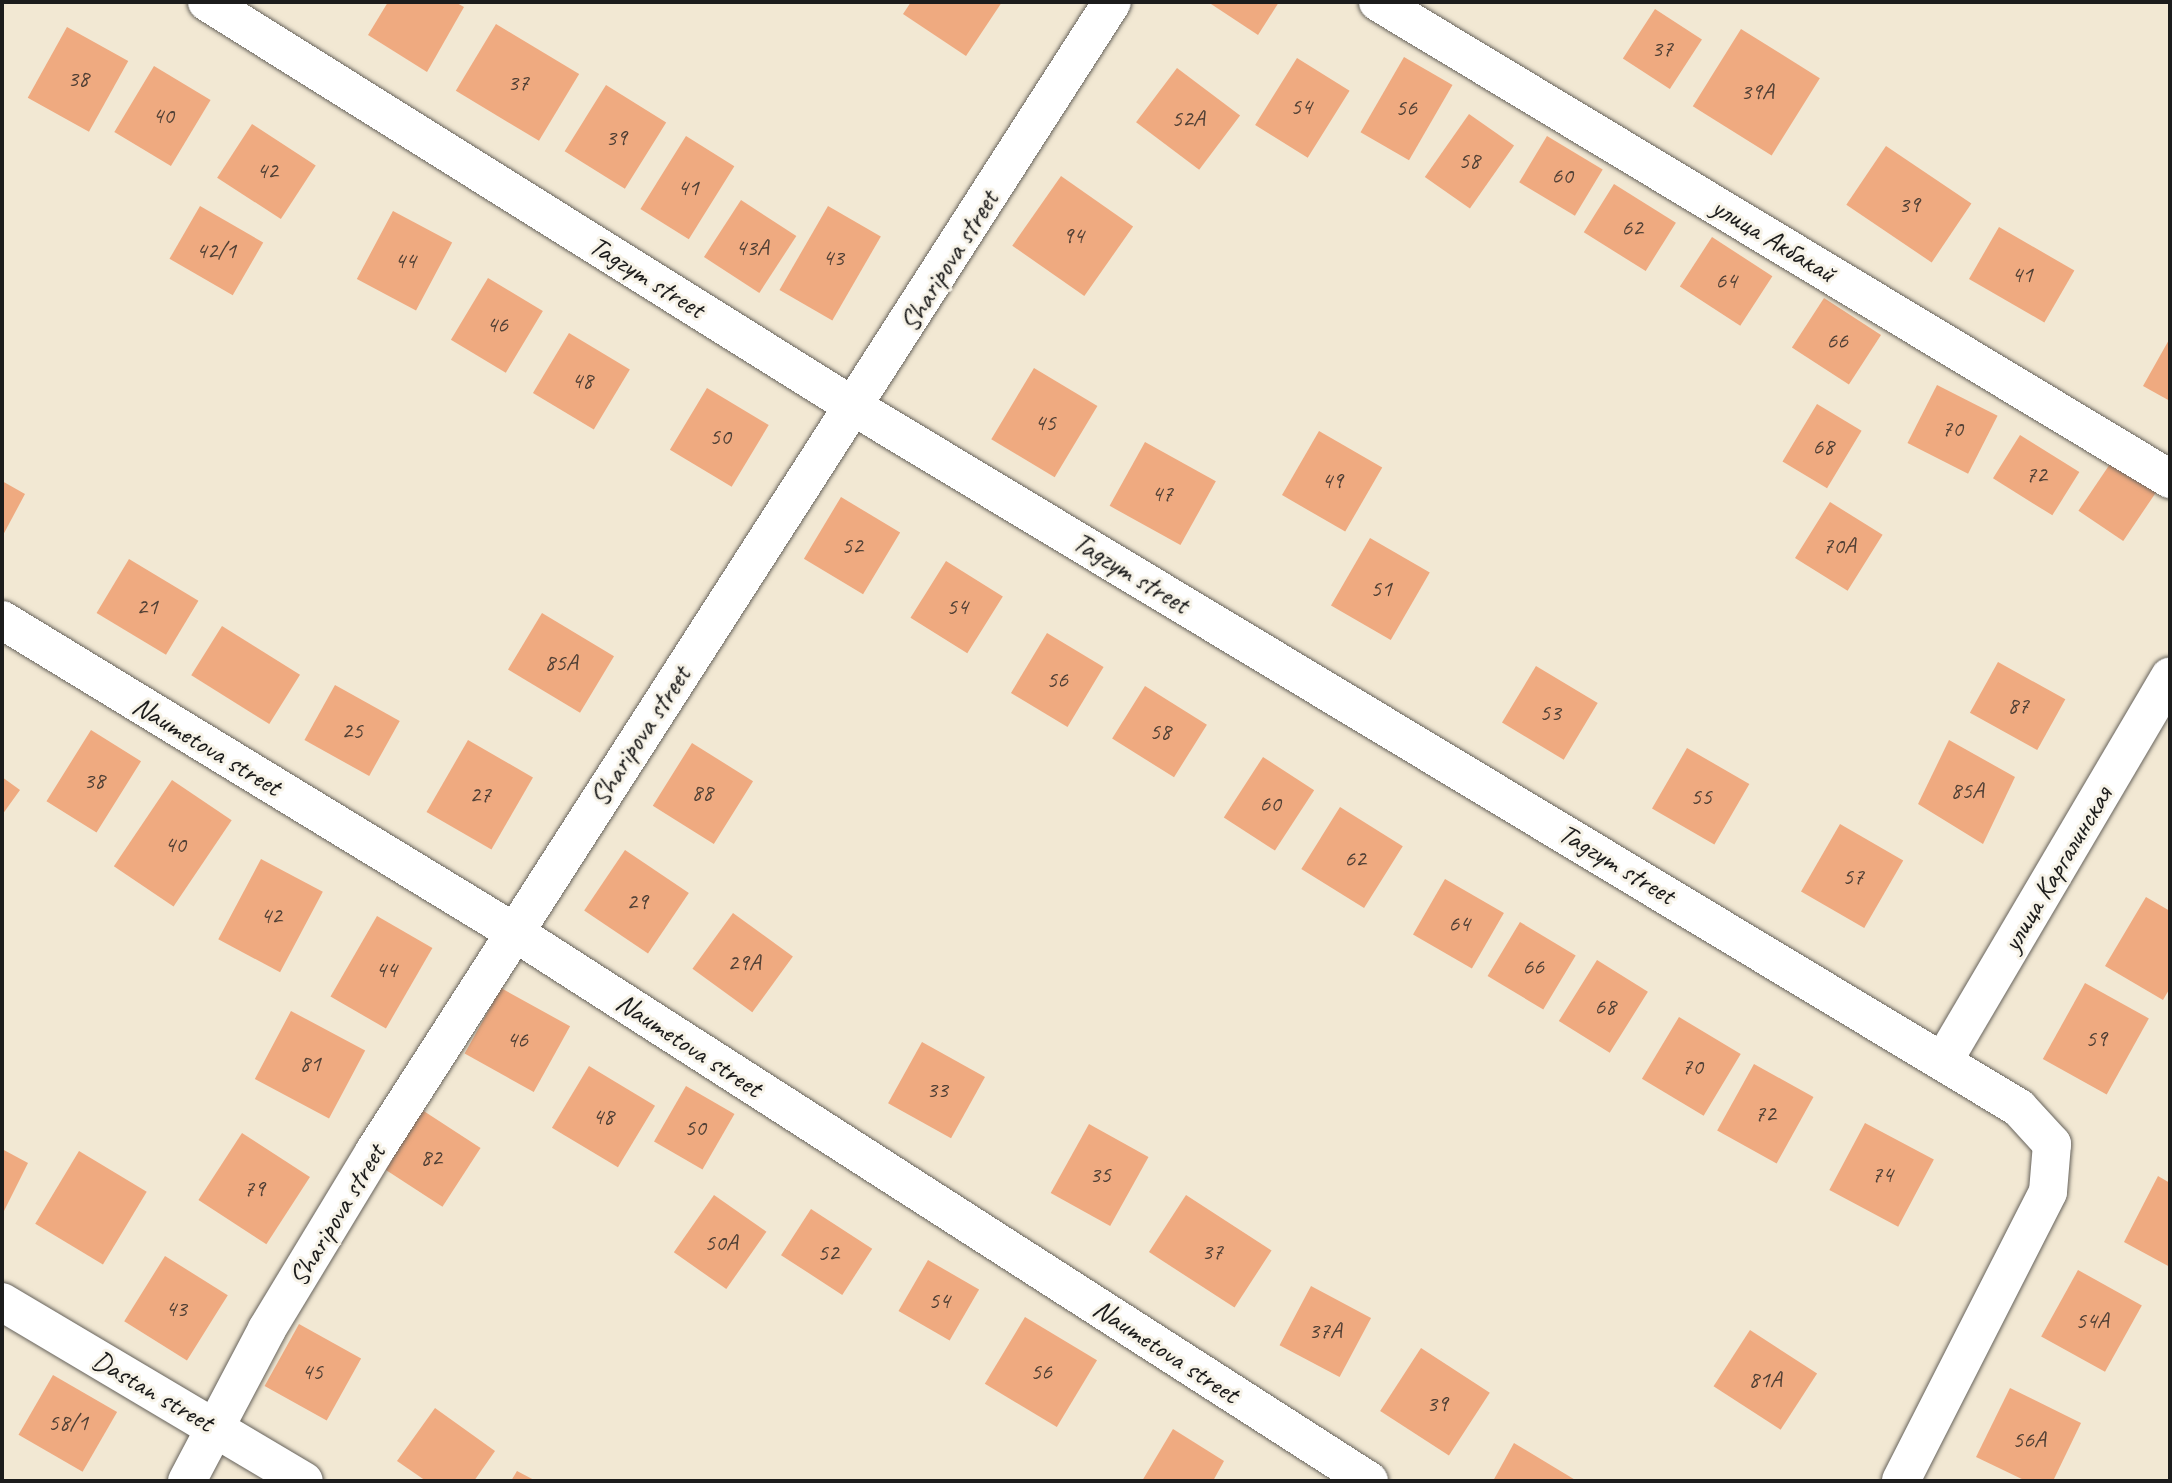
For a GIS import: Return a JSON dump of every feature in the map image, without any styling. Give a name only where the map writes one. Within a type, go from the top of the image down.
[{"type":"street","name":"Tagzym street","points":[[207,2],[856,408],[1944,1060],[2019,1108],[2052,1144],[2048,1192],[1901,1481]]},
{"type":"street","name":"Sharipova street","points":[[187,1481],[267,1329],[514,932],[856,408],[1112,2]]},
{"type":"street","name":"улица Акбакай","points":[[1378,2],[2170,479]]},
{"type":"street","name":"Naumetova street","points":[[2,620],[514,932],[1369,1481]]},
{"type":"street","name":"улица Каргалинская","points":[[1944,1060],[2170,677]]},
{"type":"street","name":"Dastan street","points":[[2,1302],[304,1481]]},
{"type":"building","points":[[388,2],[455,2],[464,7],[427,72],[368,35]]},
{"type":"building","points":[[911,2],[1002,2],[966,56],[903,14]]},
{"type":"building","points":[[1208,2],[1279,2],[1258,35]]},
{"type":"building","points":[[1655,9],[1702,39],[1670,89],[1623,58]]},
{"type":"building","points":[[496,24],[579,74],[539,141],[456,91]]},
{"type":"building","points":[[67,27],[128,61],[89,132],[28,98]]},
{"type":"building","points":[[1741,29],[1820,78],[1772,155],[1693,106]]},
{"type":"building","points":[[1404,57],[1452,85],[1409,160],[1360,132]]},
{"type":"building","points":[[1297,58],[1350,91],[1308,158],[1255,125]]},
{"type":"building","points":[[154,66],[211,100],[171,166],[114,132]]},
{"type":"building","points":[[1177,68],[1240,116],[1199,170],[1136,122]]},
{"type":"building","points":[[606,85],[666,123],[625,189],[565,151]]},
{"type":"building","points":[[1469,114],[1514,146],[1470,209],[1425,177]]},
{"type":"building","points":[[252,124],[316,165],[281,219],[217,178]]},
{"type":"building","points":[[686,136],[734,166],[689,239],[640,209]]},
{"type":"building","points":[[1547,136],[1603,169],[1575,216],[1519,182]]},
{"type":"building","points":[[1886,146],[1971,204],[1932,262],[1846,205]]},
{"type":"building","points":[[1061,176],[1133,226],[1084,296],[1012,246]]},
{"type":"building","points":[[1614,184],[1676,223],[1646,271],[1584,232]]},
{"type":"building","points":[[741,200],[796,236],[759,293],[704,257]]},
{"type":"building","points":[[200,206],[263,242],[233,295],[170,259]]},
{"type":"building","points":[[828,206],[881,236],[832,321],[780,290]]},
{"type":"building","points":[[393,211],[452,242],[416,310],[357,279]]},
{"type":"building","points":[[1999,227],[2074,270],[2044,322],[1969,279]]},
{"type":"building","points":[[1712,237],[1772,276],[1740,326],[1680,286]]},
{"type":"building","points":[[488,278],[543,311],[506,373],[451,340]]},
{"type":"building","points":[[1824,298],[1881,335],[1849,385],[1792,347]]},
{"type":"building","points":[[569,333],[630,370],[594,430],[533,393]]},
{"type":"building","points":[[2170,338],[2170,401],[2143,386]]},
{"type":"building","points":[[1034,368],[1097,406],[1055,477],[991,439]]},
{"type":"building","points":[[1937,385],[1998,416],[1968,474],[1907,443]]},
{"type":"building","points":[[707,388],[769,425],[732,487],[670,450]]},
{"type":"building","points":[[1817,404],[1862,431],[1827,488],[1782,461]]},
{"type":"building","points":[[1319,431],[1382,468],[1345,532],[1282,495]]},
{"type":"building","points":[[2020,435],[2079,472],[2052,515],[1993,478]]},
{"type":"building","points":[[1145,442],[1216,481],[1180,545],[1110,506]]},
{"type":"building","points":[[2112,461],[2157,491],[2123,541],[2078,511]]},
{"type":"building","points":[[2,481],[25,494],[2,537]]},
{"type":"building","points":[[841,497],[900,533],[863,594],[804,559]]},
{"type":"building","points":[[1830,502],[1883,535],[1848,591],[1795,558]]},
{"type":"building","points":[[1370,538],[1430,573],[1391,640],[1331,606]]},
{"type":"building","points":[[129,559],[198,601],[166,655],[97,613]]},
{"type":"building","points":[[946,561],[1003,597],[967,653],[910,618]]},
{"type":"building","points":[[542,613],[614,656],[580,713],[508,670]]},
{"type":"building","points":[[222,626],[300,675],[269,724],[191,675]]},
{"type":"building","points":[[1047,633],[1104,667],[1068,727],[1011,693]]},
{"type":"building","points":[[1998,662],[2065,699],[2037,750],[1970,713]]},
{"type":"building","points":[[1536,666],[1598,703],[1564,760],[1502,723]]},
{"type":"building","points":[[335,685],[400,721],[369,776],[304,740]]},
{"type":"building","points":[[1145,686],[1207,725],[1174,777],[1112,739]]},
{"type":"building","points":[[91,730],[141,761],[97,833],[46,801]]},
{"type":"building","points":[[468,740],[533,778],[491,849],[426,812]]},
{"type":"building","points":[[1949,740],[2015,777],[1983,844],[1918,804]]},
{"type":"building","points":[[692,743],[753,781],[714,844],[653,806]]},
{"type":"building","points":[[1687,748],[1749,784],[1714,845],[1652,809]]},
{"type":"building","points":[[1263,757],[1314,790],[1275,851],[1224,817]]},
{"type":"building","points":[[2,777],[20,790],[2,815]]},
{"type":"building","points":[[172,780],[232,820],[174,906],[114,866]]},
{"type":"building","points":[[1340,807],[1403,846],[1364,908],[1301,869]]},
{"type":"building","points":[[1840,824],[1903,860],[1864,928],[1801,892]]},
{"type":"building","points":[[625,850],[689,893],[648,954],[584,911]]},
{"type":"building","points":[[261,859],[323,892],[280,972],[218,939]]},
{"type":"building","points":[[1445,879],[1504,913],[1472,968],[1413,934]]},
{"type":"building","points":[[2146,897],[2170,911],[2170,988],[2163,1000],[2105,966]]},
{"type":"building","points":[[733,913],[793,956],[752,1012],[692,969]]},
{"type":"building","points":[[377,916],[432,948],[386,1029],[330,997]]},
{"type":"building","points":[[1520,922],[1576,955],[1543,1009],[1488,976]]},
{"type":"building","points":[[1597,960],[1648,992],[1610,1053],[1559,1021]]},
{"type":"building","points":[[2085,983],[2149,1018],[2107,1094],[2043,1059]]},
{"type":"building","points":[[501,988],[570,1026],[534,1092],[465,1054]]},
{"type":"building","points":[[291,1011],[365,1050],[329,1118],[255,1079]]},
{"type":"building","points":[[1679,1017],[1741,1054],[1704,1116],[1642,1079]]},
{"type":"building","points":[[922,1042],[985,1077],[951,1138],[888,1103]]},
{"type":"building","points":[[1754,1064],[1813,1097],[1777,1163],[1717,1130]]},
{"type":"building","points":[[589,1066],[655,1106],[618,1167],[552,1128]]},
{"type":"building","points":[[686,1086],[734,1114],[702,1169],[654,1141]]},
{"type":"building","points":[[416,1106],[481,1148],[442,1207],[378,1165]]},
{"type":"building","points":[[1865,1123],[1934,1160],[1898,1227],[1829,1190]]},
{"type":"building","points":[[1089,1124],[1148,1157],[1110,1226],[1051,1193]]},
{"type":"building","points":[[242,1133],[310,1177],[266,1244],[198,1200]]},
{"type":"building","points":[[2,1149],[28,1163],[2,1215]]},
{"type":"building","points":[[79,1151],[147,1192],[103,1265],[35,1224]]},
{"type":"building","points":[[2158,1176],[2170,1183],[2170,1267],[2124,1242]]},
{"type":"building","points":[[714,1195],[766,1232],[726,1289],[674,1252]]},
{"type":"building","points":[[1186,1195],[1272,1251],[1235,1308],[1149,1252]]},
{"type":"building","points":[[811,1209],[872,1249],[842,1295],[781,1255]]},
{"type":"building","points":[[165,1256],[228,1295],[187,1361],[124,1321]]},
{"type":"building","points":[[928,1260],[979,1290],[950,1341],[898,1311]]},
{"type":"building","points":[[2078,1270],[2142,1305],[2105,1372],[2041,1336]]},
{"type":"building","points":[[1311,1286],[1371,1318],[1340,1377],[1280,1345]]},
{"type":"building","points":[[1025,1317],[1097,1360],[1057,1427],[985,1384]]},
{"type":"building","points":[[299,1324],[361,1358],[327,1421],[265,1386]]},
{"type":"building","points":[[1750,1330],[1817,1374],[1781,1430],[1714,1386]]},
{"type":"building","points":[[1421,1348],[1490,1393],[1449,1456],[1380,1411]]},
{"type":"building","points":[[53,1375],[117,1412],[83,1472],[18,1435]]},
{"type":"building","points":[[2010,1388],[2081,1423],[2053,1481],[2026,1481],[1976,1457]]},
{"type":"building","points":[[435,1408],[495,1451],[474,1481],[426,1481],[397,1461]]},
{"type":"building","points":[[1173,1429],[1224,1461],[1213,1481],[1142,1481]]},
{"type":"building","points":[[1514,1443],[1577,1481],[1493,1481]]},
{"type":"building","points":[[517,1471],[536,1481],[511,1481]]}]
